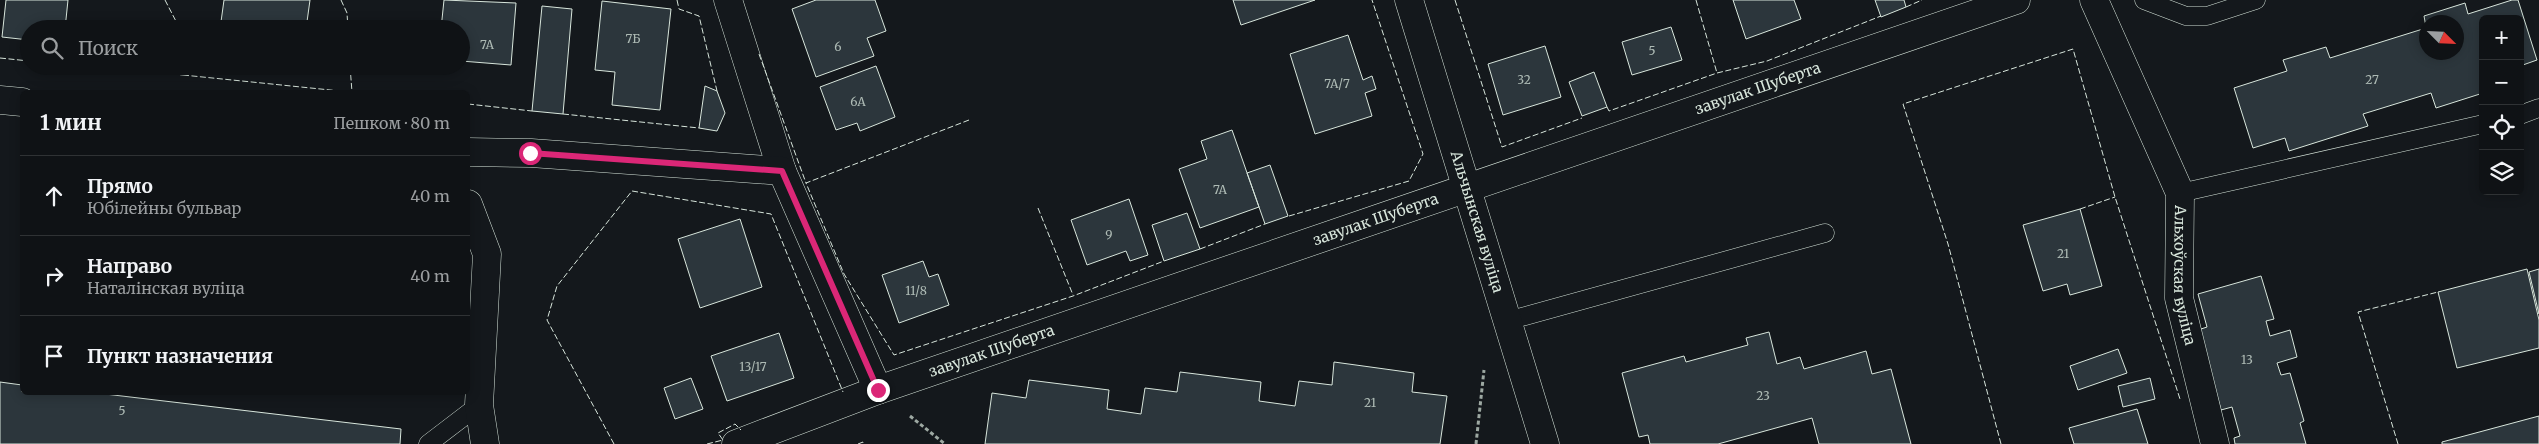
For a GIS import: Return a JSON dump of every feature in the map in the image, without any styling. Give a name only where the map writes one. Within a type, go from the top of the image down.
[{"type":"street","points":[[728,0],[782,171],[878,390]]},
{"type":"street","name":"Альчынская вуліца","points":[[1409,0],[1544,444]]},
{"type":"street","name":"завулак Шуберта","points":[[736,444],[878,390],[2016,0]]},
{"type":"street","name":"Альхоўская вуліца","points":[[2094,0],[2180,192],[2179,298],[2215,444]]},
{"type":"street","points":[[470,152],[530,153],[782,171]]},
{"type":"street","points":[[470,209],[487,254],[479,404],[485,444]]},
{"type":"lane","points":[[2144,0],[2186,16],[2207,16],[2256,0]]},
{"type":"lane","points":[[2524,114],[2539,108]]},
{"type":"lane","points":[[2180,192],[2479,125]]},
{"type":"lane","points":[[1507,321],[1825,233]]},
{"type":"lane","points":[[428,444],[479,404]]},
{"type":"path","points":[[1476,444],[1488,345],[1507,321]]},
{"type":"building","points":[[6,0],[68,0],[66,20],[20,20],[20,39],[2,37]]},
{"type":"building","points":[[224,0],[310,0],[307,20],[221,20]]},
{"type":"building","points":[[444,0],[516,3],[511,65],[470,62],[470,20],[442,20]]},
{"type":"building","points":[[816,0],[875,0],[886,31],[867,38],[874,56],[816,77],[792,9]]},
{"type":"building","points":[[1233,0],[1315,0],[1241,25]]},
{"type":"building","points":[[1733,0],[1794,0],[1801,19],[1746,39]]},
{"type":"building","points":[[1875,0],[1904,0],[1906,7],[1881,17]]},
{"type":"building","points":[[2512,0],[2518,0],[2523,15],[2479,15],[2479,94],[2436,108],[2431,93],[2363,114],[2368,126],[2289,151],[2285,138],[2253,148],[2234,88],[2287,71],[2283,60],[2326,47],[2330,58],[2419,30],[2419,60],[2464,60],[2464,15],[2427,15],[2465,3],[2468,14]]},
{"type":"building","points":[[602,1],[671,9],[660,110],[612,105],[615,72],[595,70]]},
{"type":"building","points":[[542,6],[572,9],[563,114],[532,111]]},
{"type":"building","points":[[2524,19],[2537,60],[2524,65]]},
{"type":"building","points":[[1671,27],[1682,60],[1632,75],[1622,42]]},
{"type":"building","points":[[1348,35],[1363,80],[1372,76],[1376,89],[1365,93],[1372,116],[1315,134],[1290,54]]},
{"type":"building","points":[[1545,46],[1561,97],[1503,115],[1488,64]]},
{"type":"building","points":[[876,66],[895,117],[860,131],[857,123],[836,130],[820,87]]},
{"type":"building","points":[[1594,72],[1607,107],[1582,116],[1569,82]]},
{"type":"building","points":[[705,86],[717,91],[725,113],[717,131],[699,128]]},
{"type":"building","points":[[1232,130],[1259,207],[1200,228],[1179,169],[1207,159],[1201,141]]},
{"type":"building","points":[[1270,165],[1288,216],[1265,224],[1247,173]]},
{"type":"building","points":[[1129,199],[1148,255],[1130,261],[1126,251],[1087,265],[1071,220]]},
{"type":"building","points":[[2080,209],[2102,286],[2070,295],[2067,284],[2043,291],[2023,225]]},
{"type":"building","points":[[1187,213],[1200,249],[1164,261],[1152,225]]},
{"type":"building","points":[[740,219],[762,287],[700,308],[678,239]]},
{"type":"building","points":[[923,261],[929,277],[938,274],[949,305],[899,323],[882,275]]},
{"type":"building","points":[[2527,269],[2539,320],[2539,348],[2457,368],[2438,292]]},
{"type":"building","points":[[2539,269],[2539,314],[2529,272]]},
{"type":"building","points":[[2261,276],[2274,319],[2266,321],[2270,336],[2290,330],[2297,357],[2277,363],[2281,375],[2290,373],[2304,421],[2300,423],[2306,444],[2235,444],[2234,438],[2240,436],[2232,407],[2221,410],[2198,330],[2207,327],[2198,294]]},
{"type":"building","points":[[1769,332],[1777,364],[1800,357],[1804,369],[1866,351],[1872,374],[1891,369],[1911,444],[1819,444],[1812,418],[1718,444],[1650,444],[1648,435],[1639,437],[1622,373],[1684,356],[1686,362],[1748,345],[1746,338]]},
{"type":"building","points":[[779,333],[794,378],[727,401],[711,356]]},
{"type":"building","points":[[2118,349],[2127,373],[2078,390],[2070,366]]},
{"type":"building","points":[[1334,362],[1414,373],[1412,392],[1447,396],[1440,444],[985,444],[992,393],[1026,398],[1029,380],[1109,390],[1107,409],[1141,414],[1145,388],[1177,392],[1180,372],[1261,382],[1259,401],[1295,406],[1299,381],[1332,385]]},
{"type":"building","points":[[691,378],[703,409],[675,419],[664,388]]},
{"type":"building","points":[[2150,378],[2155,399],[2123,407],[2118,386]]},
{"type":"building","points":[[0,382],[20,385],[20,395],[113,395],[401,429],[400,444],[0,444]]},
{"type":"building","points":[[2137,409],[2148,444],[2074,444],[2069,428]]},
{"type":"building","points":[[2539,416],[2539,444],[2442,444],[2442,442]]},
{"type":"fence","points":[[165,0],[175,20]]},
{"type":"fence","points":[[341,0],[347,13],[347,20]]},
{"type":"fence","points":[[677,0],[679,9],[699,16],[717,91]]},
{"type":"fence","points":[[1289,216],[1409,181],[1423,154],[1372,0]]},
{"type":"fence","points":[[1455,0],[1502,147],[1582,118]]},
{"type":"fence","points":[[1696,0],[1717,73]]},
{"type":"fence","points":[[1906,7],[1922,0]]},
{"type":"fence","points":[[1607,107],[1609,111],[1717,73],[1767,61],[1881,16]]},
{"type":"fence","points":[[2001,444],[1948,244],[1903,104],[2073,49],[2115,197],[2180,399]]},
{"type":"fence","points":[[759,54],[806,183]]},
{"type":"fence","points":[[0,58],[20,60]]},
{"type":"fence","points":[[183,75],[330,90]]},
{"type":"fence","points":[[351,75],[352,90]]},
{"type":"fence","points":[[470,104],[532,111]]},
{"type":"fence","points":[[563,114],[699,128]]},
{"type":"fence","points":[[969,120],[806,183],[844,274],[894,355],[1073,296],[1164,261]]},
{"type":"fence","points":[[614,444],[547,320],[557,286],[632,191],[771,214],[843,392]]},
{"type":"fence","points":[[2080,209],[2115,197]]},
{"type":"fence","points":[[1038,208],[1073,295]]},
{"type":"fence","points":[[1200,249],[1265,224]]},
{"type":"fence","points":[[2398,444],[2358,312],[2438,292]]},
{"type":"fence","points":[[707,444],[723,440],[718,433],[735,424],[741,430]]},
{"type":"fence","points":[[858,444],[863,442],[863,444]]},
{"type":"route","points":[[530,153],[782,171],[878,390]]}]
